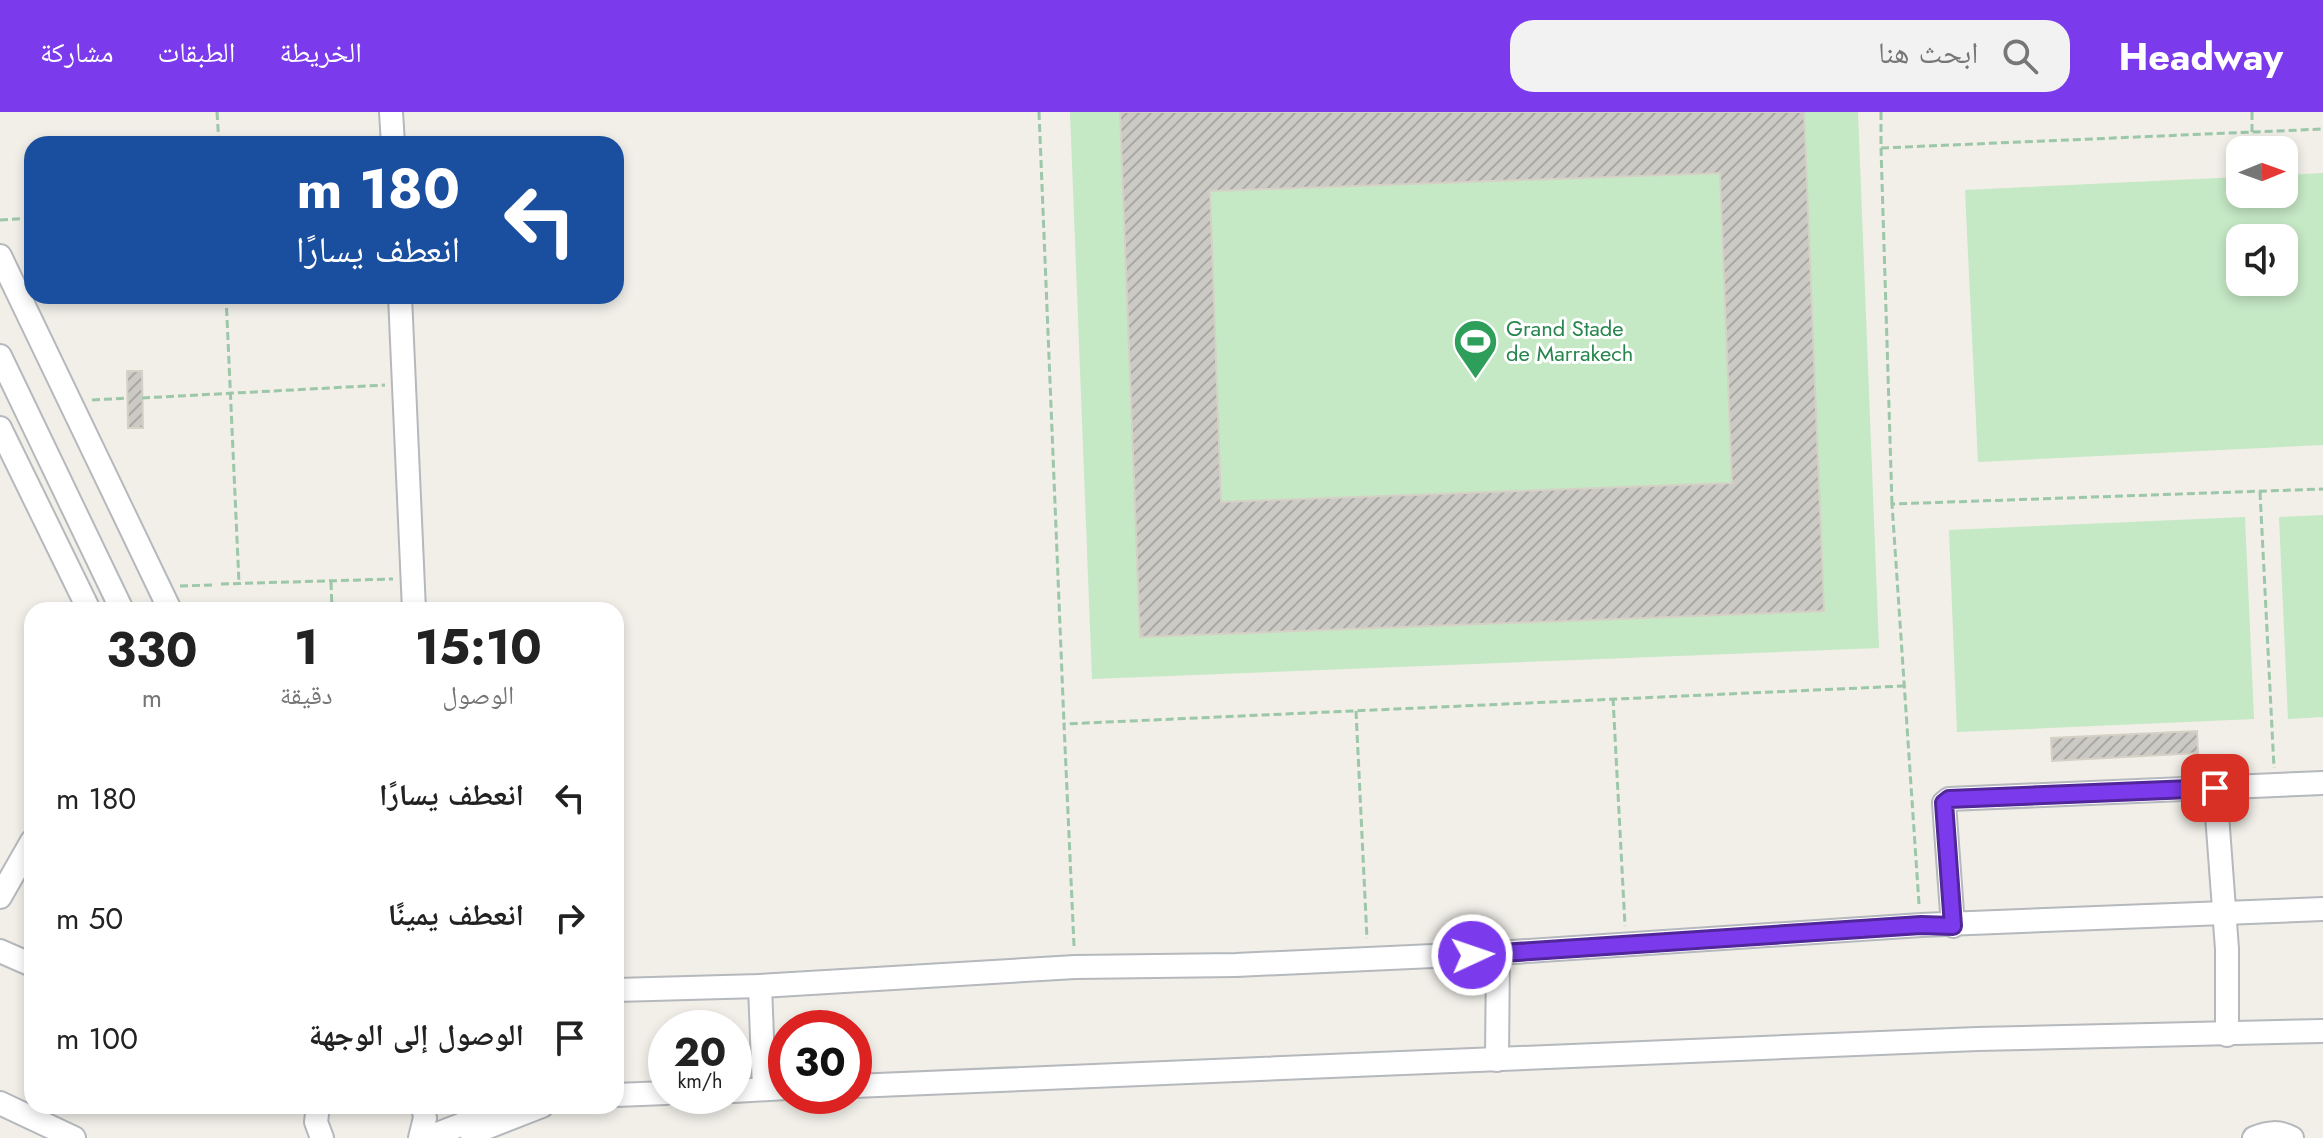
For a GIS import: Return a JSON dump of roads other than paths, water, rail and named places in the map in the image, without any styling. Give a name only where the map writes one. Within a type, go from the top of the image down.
[{"type":"street","points":[[391,112],[392,136]]},
{"type":"street","points":[[0,256],[167,602]]},
{"type":"street","points":[[400,304],[414,602]]},
{"type":"street","points":[[0,356],[118,602]]},
{"type":"street","points":[[0,428],[85,602]]},
{"type":"street","points":[[1953,926],[1944,803],[1949,799],[2323,783]]},
{"type":"street","points":[[2215,788],[2227,949],[2227,1035]]},
{"type":"street","points":[[0,897],[24,855]]},
{"type":"street","points":[[624,990],[760,986],[1075,967],[1236,965],[1498,953],[1921,925],[2323,909]]},
{"type":"street","points":[[0,951],[24,962]]},
{"type":"street","points":[[1497,1060],[1498,953]]},
{"type":"street","points":[[760,986],[768,1041]]},
{"type":"street","points":[[872,1085],[1977,1039],[2323,1031]]},
{"type":"street","points":[[624,1095],[648,1094]]},
{"type":"street","points":[[0,1103],[74,1138]]},
{"type":"street","points":[[317,1114],[316,1122],[322,1138]]},
{"type":"street","points":[[420,1138],[424,1114]]},
{"type":"street","points":[[427,1138],[488,1114]]},
{"type":"street","points":[[472,1138],[478,1131],[522,1114]]},
{"type":"street","points":[[2254,1138],[2277,1133],[2292,1138]]},
{"type":"place","name":"Grand Stade de Marrakech","points":[[1475,380]]}]
